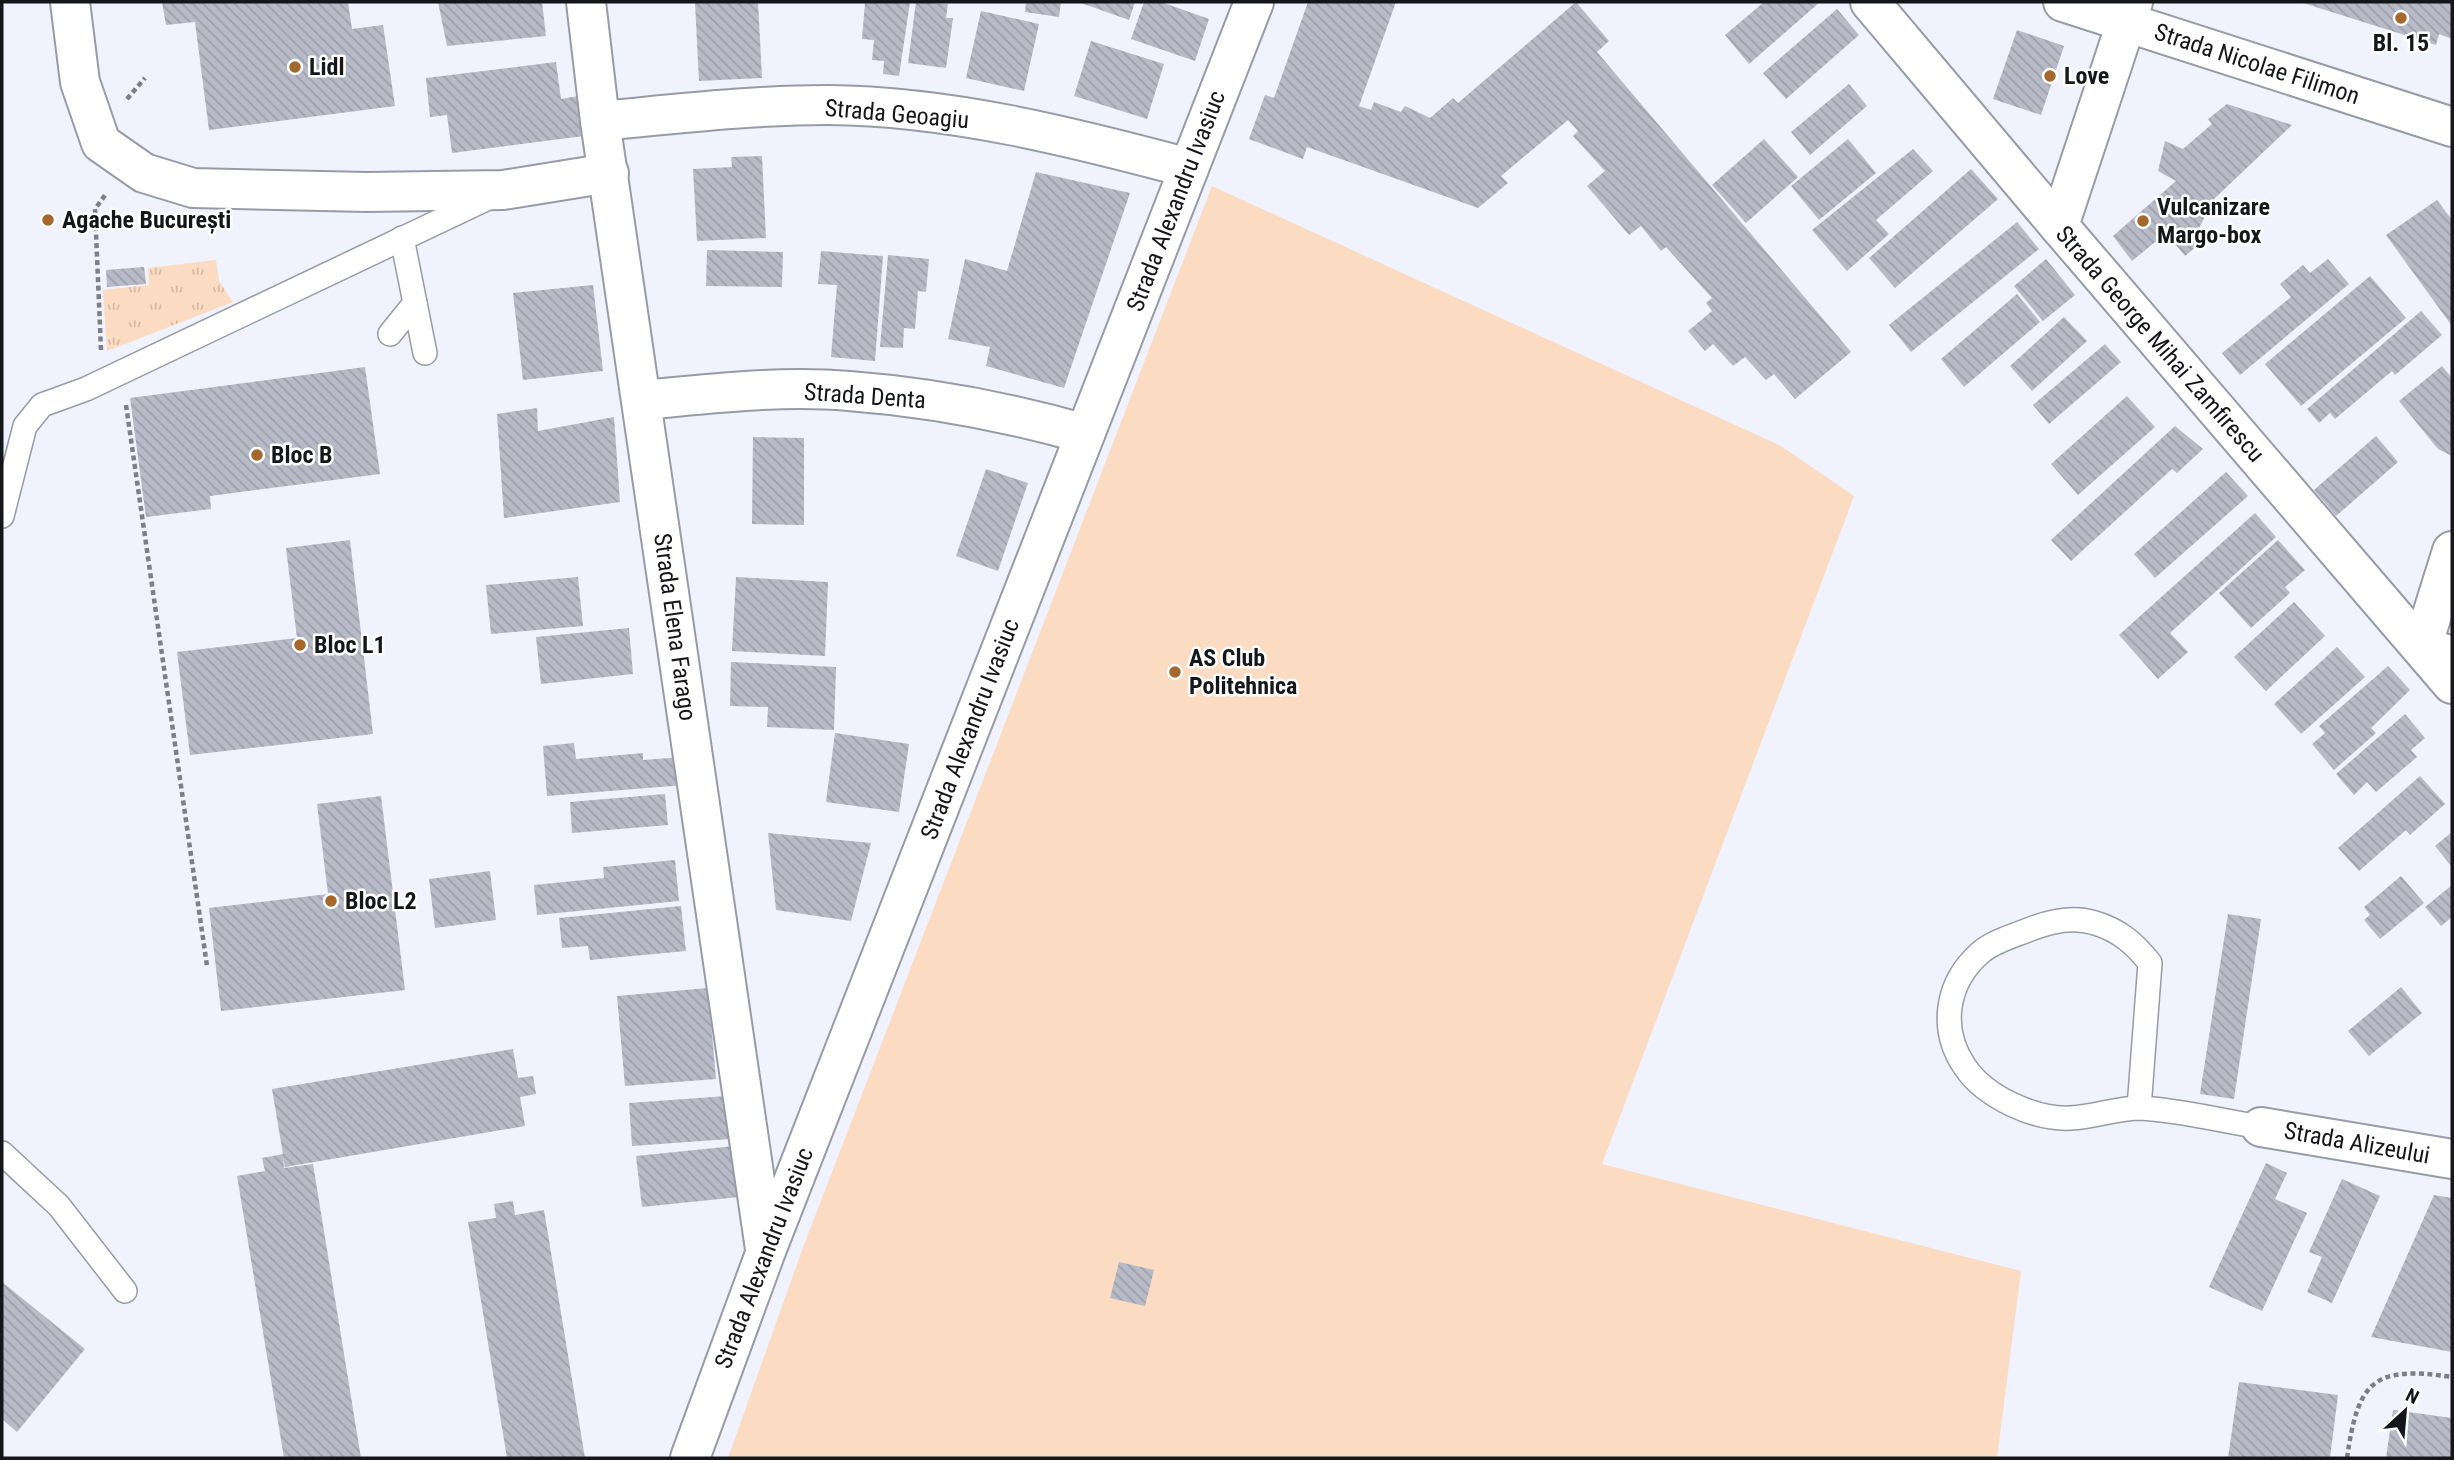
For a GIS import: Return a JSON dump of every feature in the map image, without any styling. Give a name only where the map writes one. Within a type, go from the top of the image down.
[{"type":"street","points":[[70,2],[80,82],[89,115],[101,143],[144,173],[193,188],[367,192],[503,190],[609,173]]},
{"type":"street","name":"Strada Elena Farago","points":[[586,2],[600,121],[766,1251]]},
{"type":"street","name":"Strada Alexandru Ivasiuc","points":[[690,1458],[766,1251],[1254,2]]},
{"type":"street","name":"Strada George Mihai Zamfirescu","points":[[1870,2],[2059,226],[2437,651],[2452,684]]},
{"type":"street","name":"Strada Nicolae Filimon","points":[[2063,2],[2130,12],[2452,127]]},
{"type":"street","points":[[2059,226],[2130,12]]},
{"type":"street","name":"Strada Geoagiu","points":[[600,121],[713,110],[830,105],[934,113],[1040,132],[1189,168]]},
{"type":"street","name":"Strada Denta","points":[[642,400],[743,391],[847,390],[944,402],[1027,418],[1085,434]]},
{"type":"street","points":[[2437,651],[2452,551]]},
{"type":"street","name":"Strada Alizeului","points":[[2261,1127],[2452,1159]]},
{"type":"lane","points":[[2,516],[25,426],[42,405],[121,373],[503,190]]},
{"type":"lane","points":[[402,238],[425,353]]},
{"type":"lane","points":[[390,334],[415,303]]},
{"type":"lane","points":[[2139,1108],[2150,963],[2134,942],[2094,922],[2062,920],[2007,938],[1981,951],[1960,976],[1947,1007],[1952,1042],[1965,1068],[1989,1091],[2023,1109],[2069,1118],[2139,1108],[2261,1127]]},
{"type":"lane","points":[[2,1153],[59,1206],[125,1291]]},
{"type":"path","points":[[130,164],[94,209],[101,353],[121,373],[207,966]]},
{"type":"path","points":[[2347,1458],[2355,1410],[2365,1390],[2385,1378],[2419,1373],[2452,1377]]},
{"type":"green space","points":[[1212,186],[1781,446],[1854,496],[1602,1164],[2021,1271],[1997,1458],[728,1458],[802,1250]]},
{"type":"green space","points":[[216,260],[219,281],[233,302],[107,351],[103,290],[149,285],[148,268]]},
{"type":"building","name":"Lidl","points":[[162,2],[348,2],[352,29],[383,25],[395,106],[209,130],[195,22],[166,25]]},
{"type":"building","points":[[438,2],[542,2],[546,36],[447,46]]},
{"type":"building","points":[[758,2],[762,78],[699,81],[695,3]]},
{"type":"building","points":[[865,2],[910,2],[899,76],[883,74],[884,61],[872,60],[874,40],[862,39]]},
{"type":"building","points":[[916,2],[948,4],[946,18],[953,18],[946,68],[908,63]]},
{"type":"building","points":[[1026,2],[1061,2],[1059,17],[1025,12]]},
{"type":"building","points":[[1078,2],[1135,2],[1129,20]]},
{"type":"building","points":[[1144,2],[1161,2],[1209,19],[1195,61],[1131,39]]},
{"type":"building","points":[[1308,2],[1396,2],[1359,106],[1371,110],[1374,102],[1401,112],[1405,106],[1430,118],[1453,98],[1458,103],[1576,2],[1609,41],[1597,52],[1851,352],[1795,399],[1774,374],[1766,380],[1745,357],[1733,366],[1713,344],[1705,351],[1688,331],[1712,311],[1706,303],[1712,298],[1666,247],[1661,251],[1641,226],[1629,235],[1587,186],[1605,171],[1573,136],[1578,131],[1568,120],[1501,176],[1508,183],[1478,208],[1307,147],[1303,159],[1249,139],[1265,95],[1274,98]]},
{"type":"building","points":[[1764,2],[1820,2],[1749,64],[1725,35]]},
{"type":"building","name":"Bl. 15","points":[[2300,2],[2452,2],[2452,39],[2439,34],[2436,45]]},
{"type":"building","points":[[1837,9],[1859,35],[1786,99],[1763,73]]},
{"type":"building","points":[[981,11],[1039,24],[1024,91],[966,78]]},
{"type":"building","points":[[2017,30],[2064,46],[2041,115],[1993,99]]},
{"type":"building","points":[[1091,41],[1164,64],[1147,119],[1074,96]]},
{"type":"building","points":[[556,62],[561,99],[578,96],[584,136],[452,153],[447,115],[430,117],[426,78]]},
{"type":"building","points":[[1849,84],[1867,106],[1810,155],[1791,132]]},
{"type":"building","points":[[2227,104],[2292,125],[2214,199],[2197,232],[2203,241],[2185,256],[2166,233],[2132,261],[2113,236],[2176,181],[2158,171],[2165,141],[2183,149],[2212,124],[2208,119]]},
{"type":"building","points":[[1764,139],[1798,177],[1746,223],[1712,185]]},
{"type":"building","points":[[1848,139],[1876,173],[1819,220],[1791,186]]},
{"type":"building","points":[[1913,149],[1933,171],[1876,220],[1889,234],[1847,271],[1812,230]]},
{"type":"building","points":[[762,156],[766,238],[697,241],[693,169],[732,167],[731,157]]},
{"type":"building","points":[[1971,169],[1998,199],[1895,288],[1869,258]]},
{"type":"building","points":[[1036,172],[1130,193],[1064,388],[986,366],[990,347],[948,339],[965,259],[1007,271]]},
{"type":"building","points":[[2437,200],[2452,220],[2452,326],[2386,235]]},
{"type":"building","points":[[2017,222],[2039,249],[1911,352],[1889,325]]},
{"type":"building","points":[[707,250],[783,252],[782,287],[706,286]]},
{"type":"building","points":[[821,251],[883,256],[875,361],[831,357],[837,285],[818,284]]},
{"type":"building","points":[[888,255],[929,259],[926,292],[918,291],[915,329],[904,328],[903,348],[880,347]]},
{"type":"building","points":[[2046,259],[2075,295],[2043,321],[2014,286]]},
{"type":"building","points":[[2328,259],[2349,284],[2240,375],[2222,353],[2291,297],[2280,284],[2303,265],[2310,273]]},
{"type":"building","points":[[144,267],[146,284],[107,287],[106,270]]},
{"type":"building","points":[[2370,276],[2406,318],[2301,406],[2265,364]]},
{"type":"building","points":[[593,285],[603,371],[523,380],[513,293]]},
{"type":"building","points":[[2017,294],[2040,322],[1964,387],[1941,359]]},
{"type":"building","points":[[2421,311],[2442,335],[2395,375],[2392,371],[2335,419],[2330,413],[2319,423],[2307,409]]},
{"type":"building","points":[[2064,317],[2087,341],[2032,391],[2010,366]]},
{"type":"building","points":[[2105,344],[2121,362],[2049,424],[2033,405]]},
{"type":"building","points":[[2442,366],[2452,378],[2452,456],[2438,449],[2399,401]]},
{"type":"building","name":"Bloc B","points":[[365,367],[380,474],[210,496],[211,509],[146,517],[130,398]]},
{"type":"building","points":[[2127,396],[2155,427],[2078,495],[2051,464]]},
{"type":"building","points":[[537,408],[538,431],[614,417],[620,502],[504,518],[497,414]]},
{"type":"building","points":[[2175,426],[2203,449],[2177,473],[2172,469],[2071,561],[2051,540]]},
{"type":"building","points":[[2376,436],[2398,462],[2336,516],[2314,490]]},
{"type":"building","points":[[753,437],[804,438],[804,525],[752,524]]},
{"type":"building","points":[[986,469],[1028,483],[998,571],[956,556]]},
{"type":"building","points":[[2226,472],[2248,496],[2155,578],[2134,554]]},
{"type":"building","points":[[2255,513],[2276,537],[2170,633],[2188,652],[2158,679],[2119,635]]},
{"type":"building","name":"Bloc L1","points":[[350,540],[373,734],[190,755],[177,652],[297,638],[286,548]]},
{"type":"building","points":[[2278,540],[2305,570],[2285,587],[2290,593],[2251,628],[2219,593]]},
{"type":"building","points":[[578,577],[583,626],[491,634],[486,585]]},
{"type":"building","points":[[736,577],[828,582],[825,656],[732,651]]},
{"type":"building","points":[[2294,602],[2325,636],[2266,691],[2234,657]]},
{"type":"building","points":[[629,628],[633,674],[541,684],[536,637]]},
{"type":"building","points":[[2337,647],[2365,677],[2301,734],[2274,704]]},
{"type":"building","points":[[731,662],[836,667],[834,730],[767,727],[768,707],[730,706]]},
{"type":"building","points":[[2388,666],[2410,690],[2371,728],[2376,733],[2334,770],[2312,744],[2325,733],[2319,726]]},
{"type":"building","points":[[2405,714],[2425,738],[2411,750],[2417,757],[2376,792],[2367,782],[2354,795],[2336,774]]},
{"type":"building","points":[[835,733],[909,744],[899,812],[826,802]]},
{"type":"building","points":[[574,743],[576,759],[643,753],[643,760],[683,757],[685,785],[547,796],[543,746]]},
{"type":"building","points":[[2420,776],[2445,804],[2410,835],[2406,830],[2359,871],[2338,848]]},
{"type":"building","points":[[665,794],[668,825],[572,833],[570,802]]},
{"type":"building","name":"Bloc L2","points":[[381,796],[405,990],[221,1011],[209,908],[328,894],[317,804]]},
{"type":"building","points":[[2452,832],[2452,867],[2435,846]]},
{"type":"building","points":[[768,833],[871,843],[851,921],[776,910]]},
{"type":"building","points":[[675,860],[679,901],[537,915],[534,885],[604,878],[603,867]]},
{"type":"building","points":[[490,871],[496,920],[435,928],[429,879]]},
{"type":"building","points":[[2401,876],[2424,903],[2380,939],[2364,920],[2370,915],[2364,907]]},
{"type":"building","points":[[2452,885],[2452,917],[2441,926],[2425,907]]},
{"type":"building","points":[[681,906],[686,951],[590,960],[588,946],[562,948],[559,918]]},
{"type":"building","points":[[2228,914],[2261,919],[2234,1099],[2200,1094]]},
{"type":"building","points":[[2401,987],[2422,1013],[2369,1056],[2348,1031]]},
{"type":"building","points":[[708,988],[716,1079],[625,1086],[617,996]]},
{"type":"building","points":[[513,1049],[518,1078],[533,1076],[536,1094],[520,1097],[525,1126],[285,1167],[283,1158],[284,1168],[313,1164],[361,1458],[284,1458],[237,1176],[265,1171],[262,1158],[283,1154],[272,1089]]},
{"type":"building","points":[[727,1096],[730,1139],[632,1146],[629,1103]]},
{"type":"building","points":[[734,1146],[739,1197],[642,1207],[636,1156]]},
{"type":"building","points":[[2266,1163],[2287,1173],[2275,1199],[2307,1213],[2262,1311],[2209,1287]]},
{"type":"building","points":[[2342,1179],[2380,1196],[2332,1303],[2307,1292],[2322,1257],[2309,1252]]},
{"type":"building","points":[[2434,1195],[2452,1198],[2452,1352],[2371,1337]]},
{"type":"building","points":[[513,1201],[515,1215],[544,1210],[585,1458],[507,1458],[468,1222],[496,1218],[494,1204]]},
{"type":"building","points":[[1119,1262],[1154,1270],[1145,1306],[1110,1298]]},
{"type":"building","points":[[2,1282],[85,1349],[17,1432],[2,1419]]},
{"type":"building","points":[[2239,1382],[2338,1395],[2330,1458],[2228,1458]]},
{"type":"building","points":[[2393,1410],[2452,1418],[2452,1458],[2386,1458]]},
{"type":"place","name":"Bl. 15","points":[[2401,18]]},
{"type":"place","name":"Lidl","points":[[295,67]]},
{"type":"place","name":"Love","points":[[2050,76]]},
{"type":"place","name":"Agache București","points":[[48,220]]},
{"type":"place","name":"Vulcanizare Margo-box","points":[[2143,221]]},
{"type":"place","name":"Bloc B","points":[[257,455]]},
{"type":"place","name":"Bloc L1","points":[[300,645]]},
{"type":"place","name":"AS Club Politehnica","points":[[1175,672]]},
{"type":"place","name":"Bloc L2","points":[[331,901]]}]
